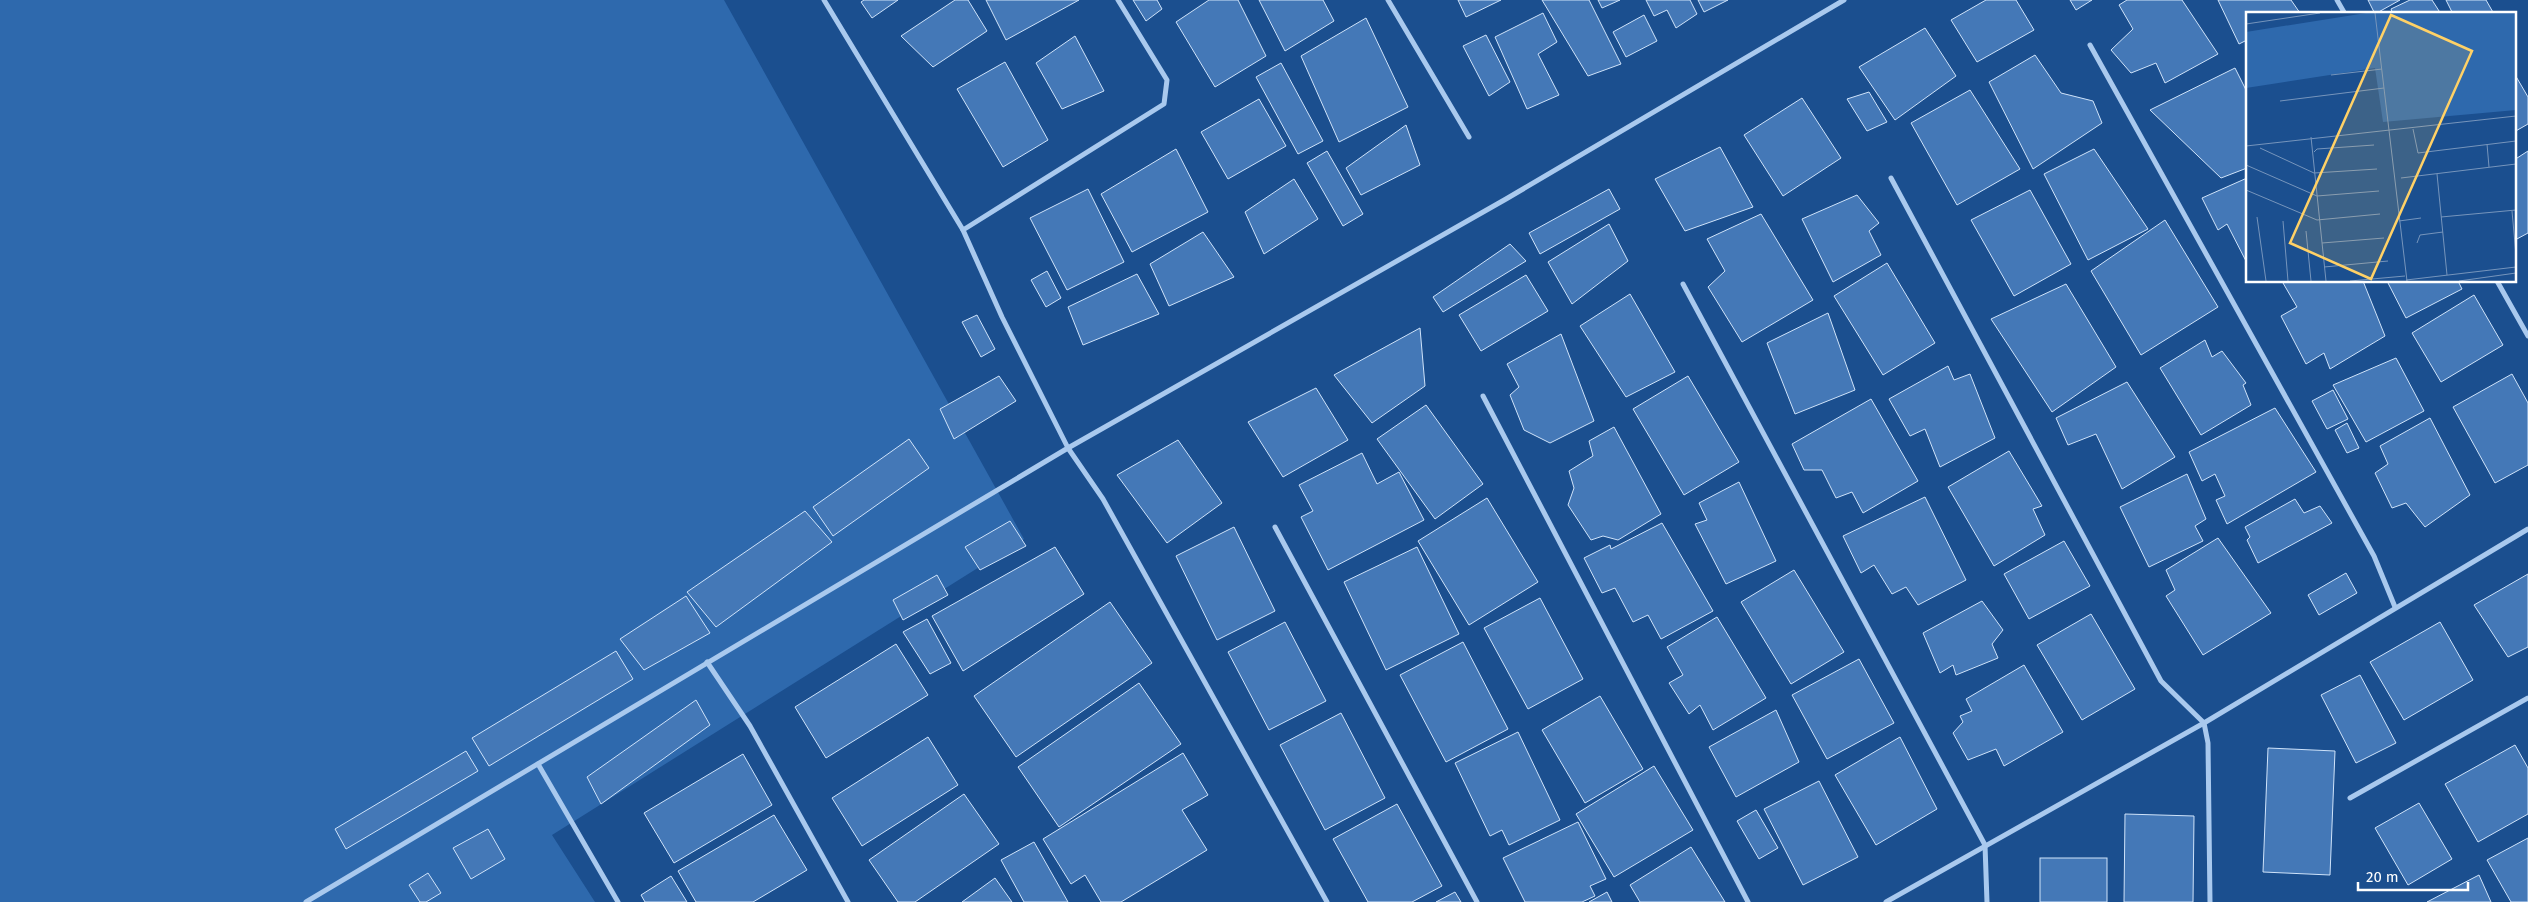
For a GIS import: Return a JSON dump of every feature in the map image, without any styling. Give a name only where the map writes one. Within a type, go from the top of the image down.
[{"type":"street","points":[[824,0],[964,230],[1002,317],[1068,448],[1102,499],[1327,902]]},
{"type":"street","points":[[964,230],[1164,104],[1166,80],[1118,0]]},
{"type":"street","points":[[1388,0],[1469,137]]},
{"type":"street","points":[[306,902],[1068,448],[1506,199],[1844,0]]},
{"type":"street","points":[[2337,0],[2344,12]]},
{"type":"street","points":[[2090,45],[2374,556],[2394,607]]},
{"type":"street","points":[[1891,178],[2161,681],[2204,724],[2208,743],[2210,902]]},
{"type":"street","points":[[2498,282],[2528,336]]},
{"type":"street","points":[[1683,284],[1985,845],[1987,902]]},
{"type":"street","points":[[1483,396],[1748,902]]},
{"type":"street","points":[[1275,527],[1477,902]]},
{"type":"street","points":[[1886,902],[2204,724],[2394,607],[2528,529]]},
{"type":"street","points":[[707,662],[750,726],[848,902]]},
{"type":"street","points":[[2350,798],[2528,698]]},
{"type":"street","points":[[538,764],[618,902]]},
{"type":"shaded area","points":[[0,0],[724,0],[1024,539],[552,835],[595,902],[0,902]]},
{"type":"building","points":[[864,0],[898,0],[872,18],[861,2]]},
{"type":"building","points":[[955,0],[968,0],[987,31],[933,67],[901,36]]},
{"type":"building","points":[[986,0],[1079,0],[1006,40]]},
{"type":"building","points":[[1133,0],[1157,0],[1162,9],[1146,21]]},
{"type":"building","points":[[1209,0],[1238,0],[1266,56],[1215,87],[1176,22]]},
{"type":"building","points":[[1259,0],[1323,0],[1334,21],[1285,51]]},
{"type":"building","points":[[1458,0],[1501,0],[1466,17]]},
{"type":"building","points":[[1542,0],[1589,0],[1621,64],[1588,76]]},
{"type":"building","points":[[1598,0],[1620,0],[1602,8]]},
{"type":"building","points":[[1646,0],[1690,0],[1697,14],[1676,28],[1667,10],[1654,16]]},
{"type":"building","points":[[1698,0],[1728,0],[1704,12]]},
{"type":"building","points":[[1986,0],[2016,0],[2034,30],[1977,62],[1951,20]]},
{"type":"building","points":[[2070,0],[2092,0],[2076,10]]},
{"type":"building","points":[[2127,0],[2182,0],[2218,54],[2165,83],[2156,63],[2131,73],[2111,50],[2133,29],[2119,5]]},
{"type":"building","points":[[2218,0],[2291,0],[2299,12],[2246,12],[2246,40],[2239,44]]},
{"type":"building","points":[[2368,0],[2400,0],[2379,12],[2374,12]]},
{"type":"building","points":[[2410,0],[2432,0],[2440,12],[2392,12],[2391,9]]},
{"type":"building","points":[[2446,0],[2486,0],[2493,12],[2452,12]]},
{"type":"building","points":[[1543,13],[1557,42],[1538,54],[1559,95],[1527,109],[1495,37]]},
{"type":"building","points":[[1644,15],[1657,41],[1626,57],[1613,32]]},
{"type":"building","points":[[1366,18],[1408,107],[1339,142],[1301,56]]},
{"type":"building","points":[[1925,28],[1956,76],[1895,120],[1859,67]]},
{"type":"building","points":[[1486,35],[1510,82],[1489,96],[1463,46]]},
{"type":"building","points":[[1075,36],[1104,91],[1062,109],[1036,63]]},
{"type":"building","points":[[2035,55],[2061,93],[2093,101],[2102,123],[2033,169],[1989,82]]},
{"type":"building","points":[[1005,62],[1048,140],[1003,167],[957,89]]},
{"type":"building","points":[[1281,63],[1323,141],[1298,154],[1256,77]]},
{"type":"building","points":[[2235,68],[2246,90],[2246,168],[2221,178],[2150,110]]},
{"type":"building","points":[[2516,76],[2528,97],[2528,124],[2516,131]]},
{"type":"building","points":[[1970,90],[2020,169],[1957,205],[1911,123]]},
{"type":"building","points":[[1869,92],[1887,122],[1867,131],[1847,99]]},
{"type":"building","points":[[1802,98],[1841,158],[1783,196],[1744,135]]},
{"type":"building","points":[[1259,99],[1286,146],[1228,179],[1201,132]]},
{"type":"building","points":[[1406,125],[1420,165],[1361,195],[1346,168]]},
{"type":"building","points":[[1720,147],[1753,207],[1685,231],[1655,179]]},
{"type":"building","points":[[1176,149],[1208,212],[1132,252],[1101,194]]},
{"type":"building","points":[[2094,149],[2148,229],[2088,260],[2044,174]]},
{"type":"building","points":[[1327,151],[1363,214],[1343,226],[1307,163]]},
{"type":"building","points":[[2528,151],[2528,233],[2516,239],[2516,159]]},
{"type":"building","points":[[2246,178],[2246,261],[2227,224],[2218,230],[2202,198]]},
{"type":"building","points":[[1294,179],[1318,219],[1264,254],[1245,212]]},
{"type":"building","points":[[1088,189],[1124,262],[1067,290],[1030,218]]},
{"type":"building","points":[[1609,189],[1620,209],[1540,254],[1529,233]]},
{"type":"building","points":[[2030,190],[2071,264],[2014,296],[1971,220]]},
{"type":"building","points":[[1857,195],[1879,223],[1869,231],[1881,255],[1833,282],[1802,219]]},
{"type":"building","points":[[1761,214],[1813,300],[1742,342],[1708,287],[1725,271],[1707,239]]},
{"type":"building","points":[[2165,220],[2218,307],[2141,355],[2091,271]]},
{"type":"building","points":[[1609,224],[1628,261],[1572,304],[1548,262]]},
{"type":"building","points":[[1203,232],[1234,277],[1169,306],[1150,264]]},
{"type":"building","points":[[1510,244],[1526,261],[1443,312],[1433,297]]},
{"type":"building","points":[[1887,263],[1935,343],[1883,375],[1834,296]]},
{"type":"building","points":[[1047,271],[1061,298],[1046,307],[1031,280]]},
{"type":"building","points":[[1137,274],[1159,314],[1083,345],[1068,307]]},
{"type":"building","points":[[1526,275],[1548,311],[1481,351],[1459,315]]},
{"type":"building","points":[[2363,282],[2385,336],[2330,369],[2324,353],[2306,364],[2281,316],[2297,307],[2283,283]]},
{"type":"building","points":[[2388,282],[2458,282],[2462,289],[2406,318]]},
{"type":"building","points":[[2066,284],[2116,367],[2052,412],[1991,319]]},
{"type":"building","points":[[1630,294],[1675,372],[1626,397],[1580,326]]},
{"type":"building","points":[[2474,295],[2503,345],[2441,382],[2412,333]]},
{"type":"building","points":[[1828,313],[1855,390],[1795,414],[1767,343]]},
{"type":"building","points":[[977,315],[995,349],[981,357],[962,322]]},
{"type":"building","points":[[1420,328],[1425,386],[1372,423],[1334,375]]},
{"type":"building","points":[[1561,334],[1594,421],[1550,443],[1524,430],[1510,395],[1519,387],[1507,364]]},
{"type":"building","points":[[2205,340],[2212,357],[2222,351],[2246,383],[2243,385],[2251,405],[2201,435],[2160,368]]},
{"type":"building","points":[[2396,358],[2424,411],[2366,442],[2333,385]]},
{"type":"building","points":[[1948,366],[1954,380],[1970,374],[1995,438],[1940,467],[1925,429],[1910,436],[1889,399]]},
{"type":"building","points":[[2512,374],[2528,403],[2528,465],[2495,483],[2453,407]]},
{"type":"building","points":[[999,376],[1016,401],[954,439],[940,409]]},
{"type":"building","points":[[1688,376],[1739,462],[1684,495],[1633,409]]},
{"type":"building","points":[[2127,382],[2175,457],[2122,489],[2096,434],[2068,445],[2056,418]]},
{"type":"building","points":[[1316,388],[1348,440],[1283,477],[1248,422]]},
{"type":"building","points":[[2333,390],[2348,419],[2327,429],[2312,401]]},
{"type":"building","points":[[1871,399],[1918,481],[1863,513],[1852,492],[1836,498],[1822,470],[1804,470],[1792,444]]},
{"type":"building","points":[[1426,405],[1483,484],[1435,519],[1377,439]]},
{"type":"building","points":[[2275,408],[2316,472],[2227,524],[2216,500],[2225,496],[2215,474],[2202,481],[2189,452]]},
{"type":"building","points":[[2430,418],[2470,495],[2425,527],[2406,503],[2392,508],[2375,473],[2388,464],[2380,446]]},
{"type":"building","points":[[2347,423],[2359,448],[2347,453],[2335,430]]},
{"type":"building","points":[[1614,427],[1661,514],[1618,540],[1603,536],[1591,540],[1568,505],[1574,488],[1569,471],[1593,456],[1589,441]]},
{"type":"building","points":[[909,439],[929,468],[833,536],[813,507]]},
{"type":"building","points":[[1178,440],[1222,503],[1167,543],[1117,475]]},
{"type":"building","points":[[2009,451],[2042,506],[2033,509],[2045,535],[1994,566],[1948,487]]},
{"type":"building","points":[[1362,453],[1377,484],[1399,472],[1424,520],[1328,570],[1301,517],[1313,511],[1299,485]]},
{"type":"building","points":[[2187,474],[2206,519],[2195,526],[2203,541],[2149,567],[2120,507]]},
{"type":"building","points":[[1739,482],[1776,561],[1726,584],[1695,524],[1707,520],[1699,503]]},
{"type":"building","points":[[1925,497],[1966,580],[1918,605],[1906,587],[1892,594],[1874,565],[1861,573],[1843,536]]},
{"type":"building","points":[[1487,498],[1538,582],[1469,625],[1418,541]]},
{"type":"building","points":[[2295,499],[2304,513],[2320,506],[2332,523],[2258,563],[2247,540],[2250,537],[2245,527]]},
{"type":"building","points":[[805,511],[832,542],[716,627],[687,592]]},
{"type":"building","points":[[1010,521],[1026,546],[980,570],[965,547]]},
{"type":"building","points":[[1662,523],[1713,611],[1661,639],[1648,615],[1633,622],[1615,588],[1602,593],[1584,558],[1610,545],[1611,549]]},
{"type":"building","points":[[1234,527],[1275,611],[1217,640],[1176,556]]},
{"type":"building","points":[[2218,538],[2271,613],[2203,655],[2166,596],[2175,590],[2166,570]]},
{"type":"building","points":[[2064,541],[2090,586],[2029,619],[2004,574]]},
{"type":"building","points":[[1055,547],[1084,594],[963,671],[932,616]]},
{"type":"building","points":[[1417,547],[1459,634],[1386,670],[1344,582]]},
{"type":"building","points":[[1794,570],[1844,652],[1791,684],[1741,602]]},
{"type":"building","points":[[2346,573],[2357,593],[2319,615],[2308,595]]},
{"type":"building","points":[[2528,574],[2528,647],[2508,657],[2474,605]]},
{"type":"building","points":[[937,575],[948,595],[903,620],[893,600]]},
{"type":"building","points":[[686,596],[710,633],[644,670],[620,639]]},
{"type":"building","points":[[1540,598],[1583,679],[1528,709],[1484,628]]},
{"type":"building","points":[[1982,601],[2003,630],[1992,644],[1998,658],[1956,675],[1953,665],[1940,673],[1923,633]]},
{"type":"building","points":[[1110,602],[1152,663],[1016,757],[974,696]]},
{"type":"building","points":[[2091,614],[2135,689],[2082,720],[2037,645]]},
{"type":"building","points":[[1717,617],[1766,698],[1713,730],[1700,705],[1689,714],[1669,683],[1683,675],[1667,647]]},
{"type":"building","points":[[927,619],[951,663],[930,674],[903,632]]},
{"type":"building","points":[[1285,622],[1326,701],[1269,730],[1228,652]]},
{"type":"building","points":[[2440,622],[2473,680],[2404,720],[2370,662]]},
{"type":"building","points":[[1463,642],[1508,729],[1446,762],[1400,675]]},
{"type":"building","points":[[896,644],[928,695],[826,758],[795,707]]},
{"type":"building","points":[[616,651],[633,679],[489,766],[472,738]]},
{"type":"building","points":[[1859,659],[1894,723],[1827,759],[1792,695]]},
{"type":"building","points":[[2024,665],[2063,732],[2004,766],[1996,749],[1968,760],[1953,733],[1963,722],[1960,716],[1972,711],[1966,699]]},
{"type":"building","points":[[2360,675],[2396,743],[2356,763],[2321,695]]},
{"type":"building","points":[[1139,683],[1181,744],[1059,827],[1018,767]]},
{"type":"building","points":[[1600,696],[1643,769],[1585,803],[1542,730]]},
{"type":"building","points":[[696,700],[710,725],[601,804],[587,777]]},
{"type":"building","points":[[1776,710],[1799,762],[1736,797],[1709,747]]},
{"type":"building","points":[[1341,713],[1385,798],[1325,830],[1280,745]]},
{"type":"building","points":[[1518,732],[1560,820],[1509,845],[1502,830],[1490,836],[1455,763]]},
{"type":"building","points":[[928,737],[958,785],[862,846],[832,798]]},
{"type":"building","points":[[1900,737],[1937,809],[1876,845],[1835,775]]},
{"type":"building","points":[[2515,745],[2528,768],[2528,814],[2478,842],[2445,784]]},
{"type":"building","points":[[2268,748],[2335,751],[2330,875],[2263,872]]},
{"type":"building","points":[[466,751],[478,771],[346,849],[335,829]]},
{"type":"building","points":[[1183,753],[1208,795],[1182,810],[1207,850],[1121,902],[1101,902],[1085,875],[1071,884],[1043,839]]},
{"type":"building","points":[[743,754],[772,805],[674,863],[644,813]]},
{"type":"building","points":[[1654,766],[1693,830],[1614,877],[1576,814]]},
{"type":"building","points":[[1819,781],[1858,857],[1803,885],[1764,809]]},
{"type":"building","points":[[964,794],[999,844],[915,902],[898,902],[869,860]]},
{"type":"building","points":[[2419,803],[2452,859],[2408,885],[2375,828]]},
{"type":"building","points":[[1397,804],[1442,886],[1412,902],[1368,902],[1333,839]]},
{"type":"building","points":[[1756,810],[1778,848],[1759,859],[1737,821]]},
{"type":"building","points":[[2125,814],[2194,816],[2193,902],[2124,902]]},
{"type":"building","points":[[774,815],[807,870],[753,902],[696,902],[678,871]]},
{"type":"building","points":[[1578,822],[1606,879],[1590,886],[1595,896],[1582,902],[1525,902],[1503,858]]},
{"type":"building","points":[[488,829],[505,859],[471,879],[453,848]]},
{"type":"building","points":[[2528,838],[2528,902],[2511,902],[2487,860]]},
{"type":"building","points":[[1034,842],[1068,902],[1024,902],[1001,860]]},
{"type":"building","points":[[1691,847],[1725,902],[1640,902],[1630,885]]},
{"type":"building","points":[[2040,858],[2107,858],[2107,902],[2040,902]]},
{"type":"building","points":[[428,873],[441,893],[426,902],[420,902],[409,885]]},
{"type":"building","points":[[2479,875],[2491,902],[2427,902]]},
{"type":"building","points":[[671,876],[687,902],[645,902],[641,895]]},
{"type":"building","points":[[995,878],[1012,902],[962,902]]},
{"type":"building","points":[[1455,892],[1461,902],[1436,902]]},
{"type":"building","points":[[1607,892],[1612,902],[1589,902]]}]
